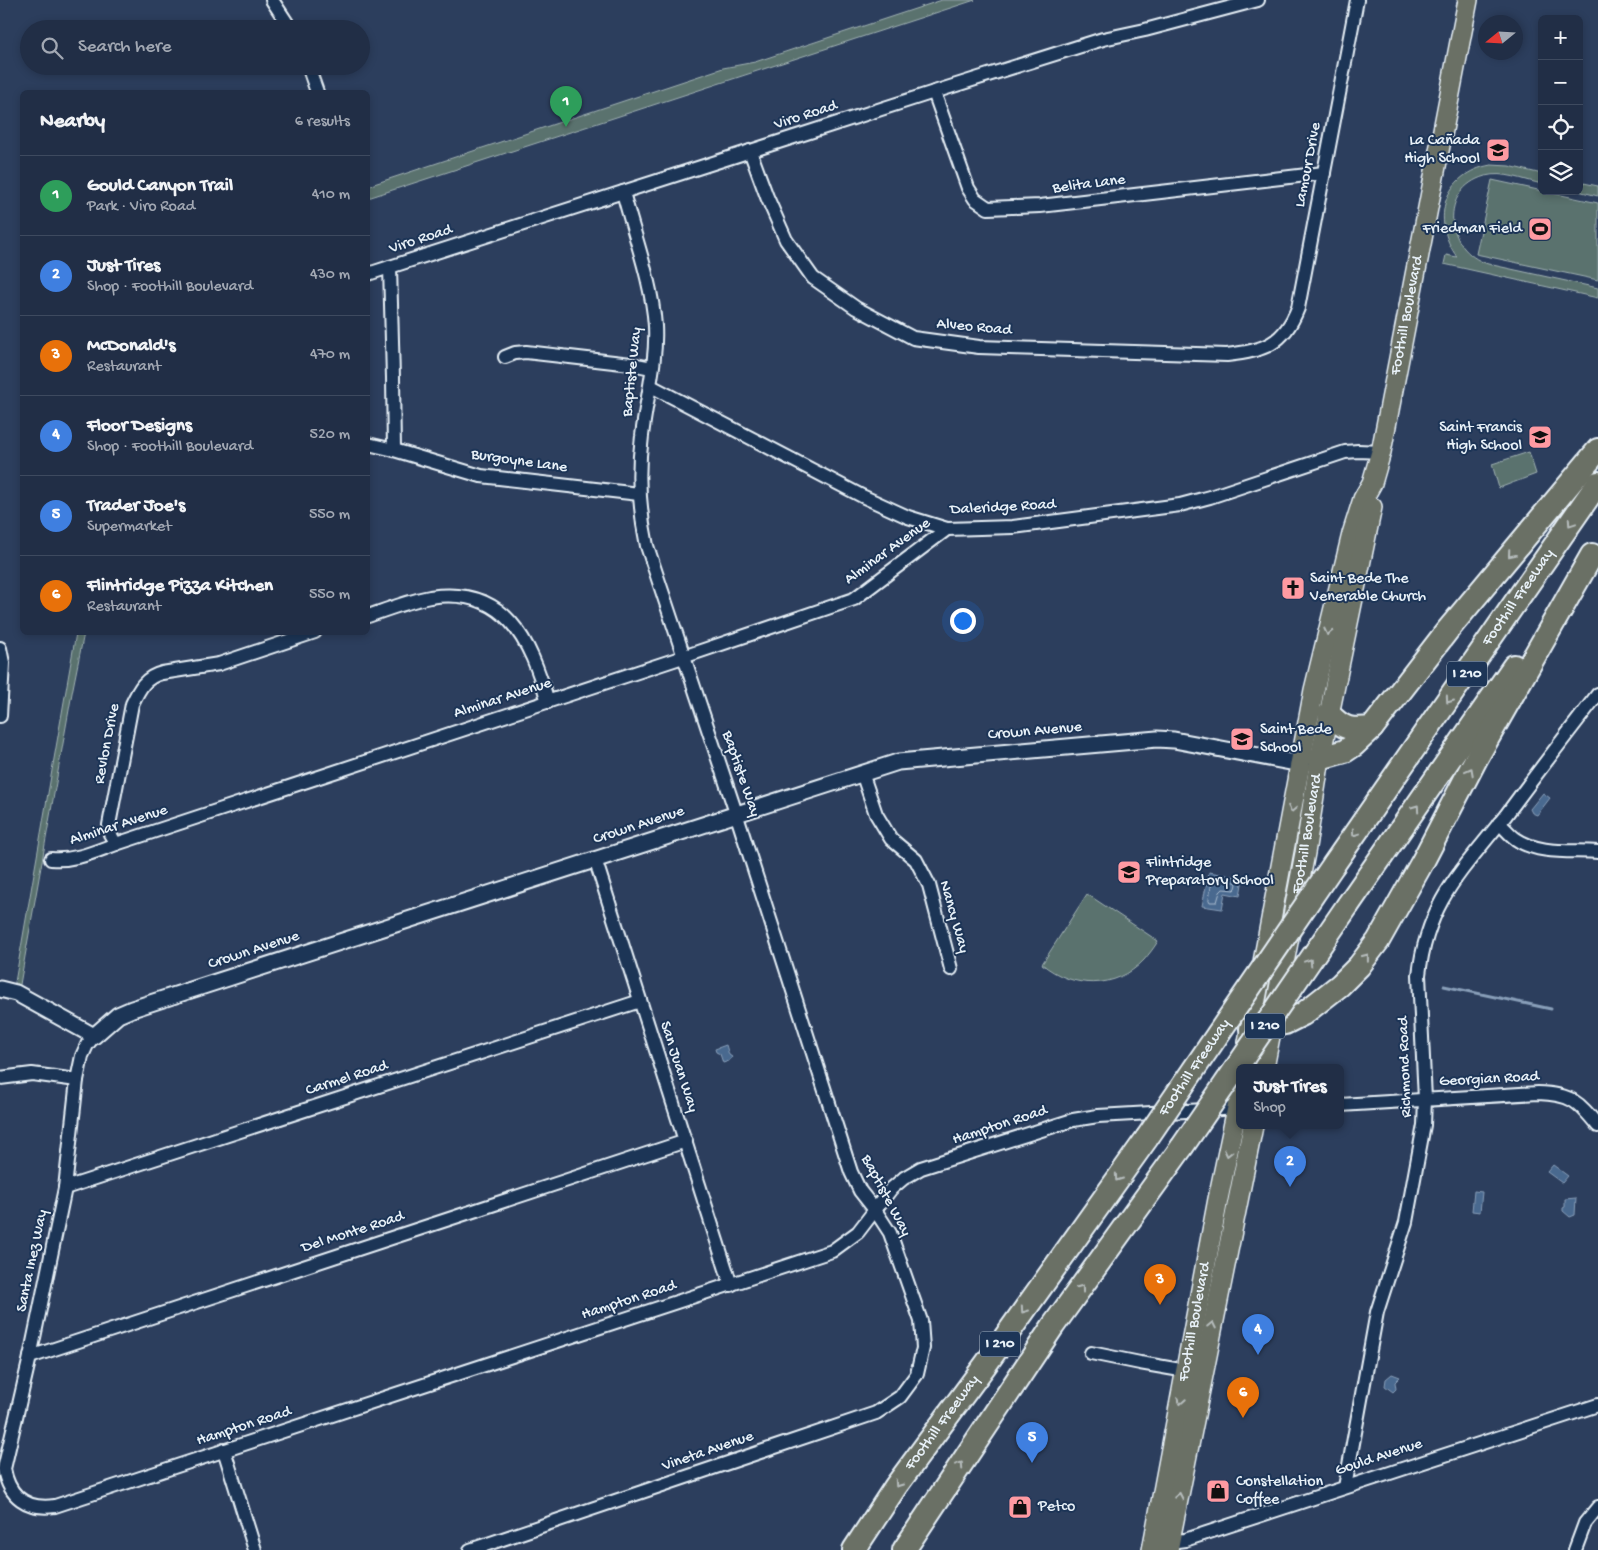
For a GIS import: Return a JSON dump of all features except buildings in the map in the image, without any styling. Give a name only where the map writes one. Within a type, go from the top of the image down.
[{"type":"highway","points":[[1310,760],[1344,751],[1354,745],[1372,728],[1447,631],[1598,450]]},
{"type":"highway","name":"Foothill Freeway","points":[[854,1550],[896,1486],[986,1364],[1146,1138],[1598,483]]},
{"type":"highway","points":[[1261,1027],[1285,1023],[1303,1014],[1322,1000],[1359,966],[1378,941],[1423,861],[1477,757],[1595,551]]},
{"type":"highway","name":"Foothill Freeway","points":[[1239,1064],[1595,551]]},
{"type":"highway","points":[[1329,714],[1338,724],[1347,728],[1372,728]]},
{"type":"highway","name":"Foothill Freeway","points":[[904,1550],[1053,1326],[1182,1147],[1236,1068]]},
{"type":"main road","name":"Foothill Boulevard","points":[[1246,1064],[1261,1027],[1310,760],[1314,690],[1352,534],[1363,499],[1372,483],[1381,452],[1468,0]]},
{"type":"main road","name":"Foothill Boulevard","points":[[1310,760],[1329,714],[1366,538],[1373,500],[1372,483]]},
{"type":"main road","name":"Foothill Boulevard","points":[[1261,1027],[1264,1064]]},
{"type":"main road","name":"Foothill Boulevard","points":[[1169,1546],[1217,1206],[1236,1117]]},
{"type":"main road","name":"Foothill Boulevard","points":[[1152,1550],[1252,1129]]},
{"type":"street","points":[[272,0],[285,20]]},
{"type":"street","name":"Viro Road","points":[[370,273],[1102,39],[1145,30],[1258,0]]},
{"type":"street","name":"Lamour Drive","points":[[1285,334],[1292,322],[1300,299],[1357,0]]},
{"type":"street","points":[[311,75],[316,90]]},
{"type":"street","name":"Belita Lane","points":[[934,92],[968,188],[975,199],[988,208],[1040,206],[1324,174]]},
{"type":"street","name":"Alveo Road","points":[[750,151],[786,240],[813,278],[856,308],[913,338],[979,347],[1227,355],[1261,350],[1285,334]]},
{"type":"street","name":"Baptiste Way","points":[[623,192],[651,300],[655,326],[651,386],[642,436],[639,494],[641,519],[647,546],[736,813],[851,1172],[860,1191],[890,1233],[921,1321],[923,1348]]},
{"type":"street","points":[[390,267],[394,450]]},
{"type":"street","points":[[505,357],[515,353],[526,352],[652,368]]},
{"type":"street","name":"Daleridge Road","points":[[651,386],[862,496],[947,530],[1013,527],[1180,505],[1210,497],[1345,452],[1381,452]]},
{"type":"street","name":"Burgoyne Lane","points":[[370,444],[481,476],[639,494]]},
{"type":"street","name":"Alminar Avenue","points":[[51,858],[63,860],[80,858],[116,844],[854,599],[947,530]]},
{"type":"street","points":[[370,615],[430,597],[461,596],[483,602],[496,609],[520,633],[529,648],[540,674],[548,702]]},
{"type":"street","name":"Revlon Drive","points":[[116,844],[110,834],[109,825],[132,704],[137,692],[146,680],[153,675],[162,673],[218,664],[307,635]]},
{"type":"street","points":[[0,648],[3,663],[0,716]]},
{"type":"street","name":"Richmond Road","points":[[1345,1486],[1377,1312],[1406,1222],[1424,1125],[1425,1099],[1420,992],[1421,956],[1436,911],[1448,888],[1598,694]]},
{"type":"street","name":"Crown Avenue","points":[[94,1036],[118,1015],[132,1009],[898,762],[1157,739],[1174,740],[1290,762],[1310,760]]},
{"type":"street","name":"Nancy Way","points":[[862,774],[876,814],[891,840],[916,860],[929,885],[951,969]]},
{"type":"street","points":[[1499,823],[1514,838],[1525,845],[1539,849],[1598,852]]},
{"type":"street","name":"San Juan Way","points":[[595,859],[731,1285]]},
{"type":"street","points":[[0,989],[16,993],[94,1036]]},
{"type":"street","name":"Carmel Road","points":[[65,1188],[640,1000]]},
{"type":"street","name":"Santa Inez Way","points":[[13,1492],[4,1469],[30,1357],[65,1188],[77,1080],[82,1056],[94,1036]]},
{"type":"street","points":[[0,1078],[32,1074],[77,1080]]},
{"type":"street","name":"Georgian Road","points":[[1344,1105],[1554,1093],[1567,1097],[1582,1106],[1598,1126]]},
{"type":"street","name":"Hampton Road","points":[[13,1492],[28,1504],[41,1508],[55,1506],[832,1251],[858,1232],[891,1189],[904,1178],[921,1168],[1047,1127],[1098,1116],[1236,1103]]},
{"type":"street","name":"Del Monte Road","points":[[30,1357],[686,1141]]},
{"type":"street","name":"Vineta Avenue","points":[[470,1550],[876,1413],[900,1397],[917,1374],[923,1348]]},
{"type":"street","points":[[1091,1353],[1194,1372]]},
{"type":"street","name":"Gould Avenue","points":[[1169,1546],[1345,1486],[1598,1405]]},
{"type":"street","points":[[224,1450],[255,1550]]},
{"type":"street","points":[[1575,1550],[1586,1523],[1598,1507]]},
{"type":"green space","points":[[942,0],[975,0],[370,197],[370,185],[723,68],[755,62]]},
{"type":"green space","points":[[1491,165],[1509,166],[1538,173],[1538,183],[1514,177],[1492,175],[1470,183],[1460,193],[1454,206],[1453,220],[1462,246],[1473,257],[1488,264],[1598,288],[1598,298],[1444,264],[1446,255],[1457,257],[1444,228],[1446,200],[1452,188],[1462,177]]},
{"type":"green space","name":"Friedman Field","points":[[1492,180],[1538,190],[1538,195],[1561,195],[1598,203],[1598,280],[1476,254]]},
{"type":"green space","points":[[1583,183],[1598,186],[1598,196],[1583,192]]},
{"type":"green space","points":[[1529,452],[1536,474],[1499,488],[1492,464]]},
{"type":"green space","points":[[76,635],[84,635],[19,990],[14,988]]},
{"type":"green space","points":[[1087,894],[1158,941],[1144,960],[1133,970],[1120,977],[1094,983],[1080,982],[1054,972],[1042,964]]},
{"type":"water","points":[[1543,793],[1550,798],[1537,815],[1532,813],[1530,809]]},
{"type":"water","points":[[1209,872],[1243,878],[1240,896],[1225,893],[1222,909],[1202,906]]},
{"type":"water","points":[[726,1045],[729,1055],[732,1057],[729,1061],[723,1063],[720,1054],[715,1049]]},
{"type":"water","points":[[1553,1165],[1568,1176],[1562,1183],[1547,1172]]},
{"type":"water","points":[[1474,1191],[1482,1192],[1480,1212],[1472,1211]]},
{"type":"water","points":[[1576,1198],[1575,1215],[1570,1217],[1563,1211],[1565,1199]]},
{"type":"water","points":[[1392,1374],[1400,1377],[1395,1382],[1396,1389],[1393,1392],[1385,1386],[1386,1379]]},
{"type":"waterway","points":[[1444,986],[1551,1009]]},
{"type":"place","name":"Gould Canyon Trail","points":[[566,127]]},
{"type":"place","name":"La Cañada High School","points":[[1498,150]]},
{"type":"place","name":"Friedman Field","points":[[1540,229]]},
{"type":"place","name":"Saint Francis High School","points":[[1540,437]]},
{"type":"place","name":"Saint Bede The Venerable Church","points":[[1293,588]]},
{"type":"place","name":"Saint Bede School","points":[[1242,739]]},
{"type":"place","name":"Flintridge Preparatory School","points":[[1129,872]]},
{"type":"place","name":"Just Tires","points":[[1290,1187]]},
{"type":"place","name":"McDonald's","points":[[1160,1305]]},
{"type":"place","name":"Floor Designs","points":[[1258,1355]]},
{"type":"place","name":"Flintridge Pizza Kitchen","points":[[1243,1418]]},
{"type":"place","name":"Trader Joe's","points":[[1032,1463]]},
{"type":"place","name":"Constellation Coffee","points":[[1218,1491]]},
{"type":"place","name":"Petco","points":[[1020,1507]]}]
